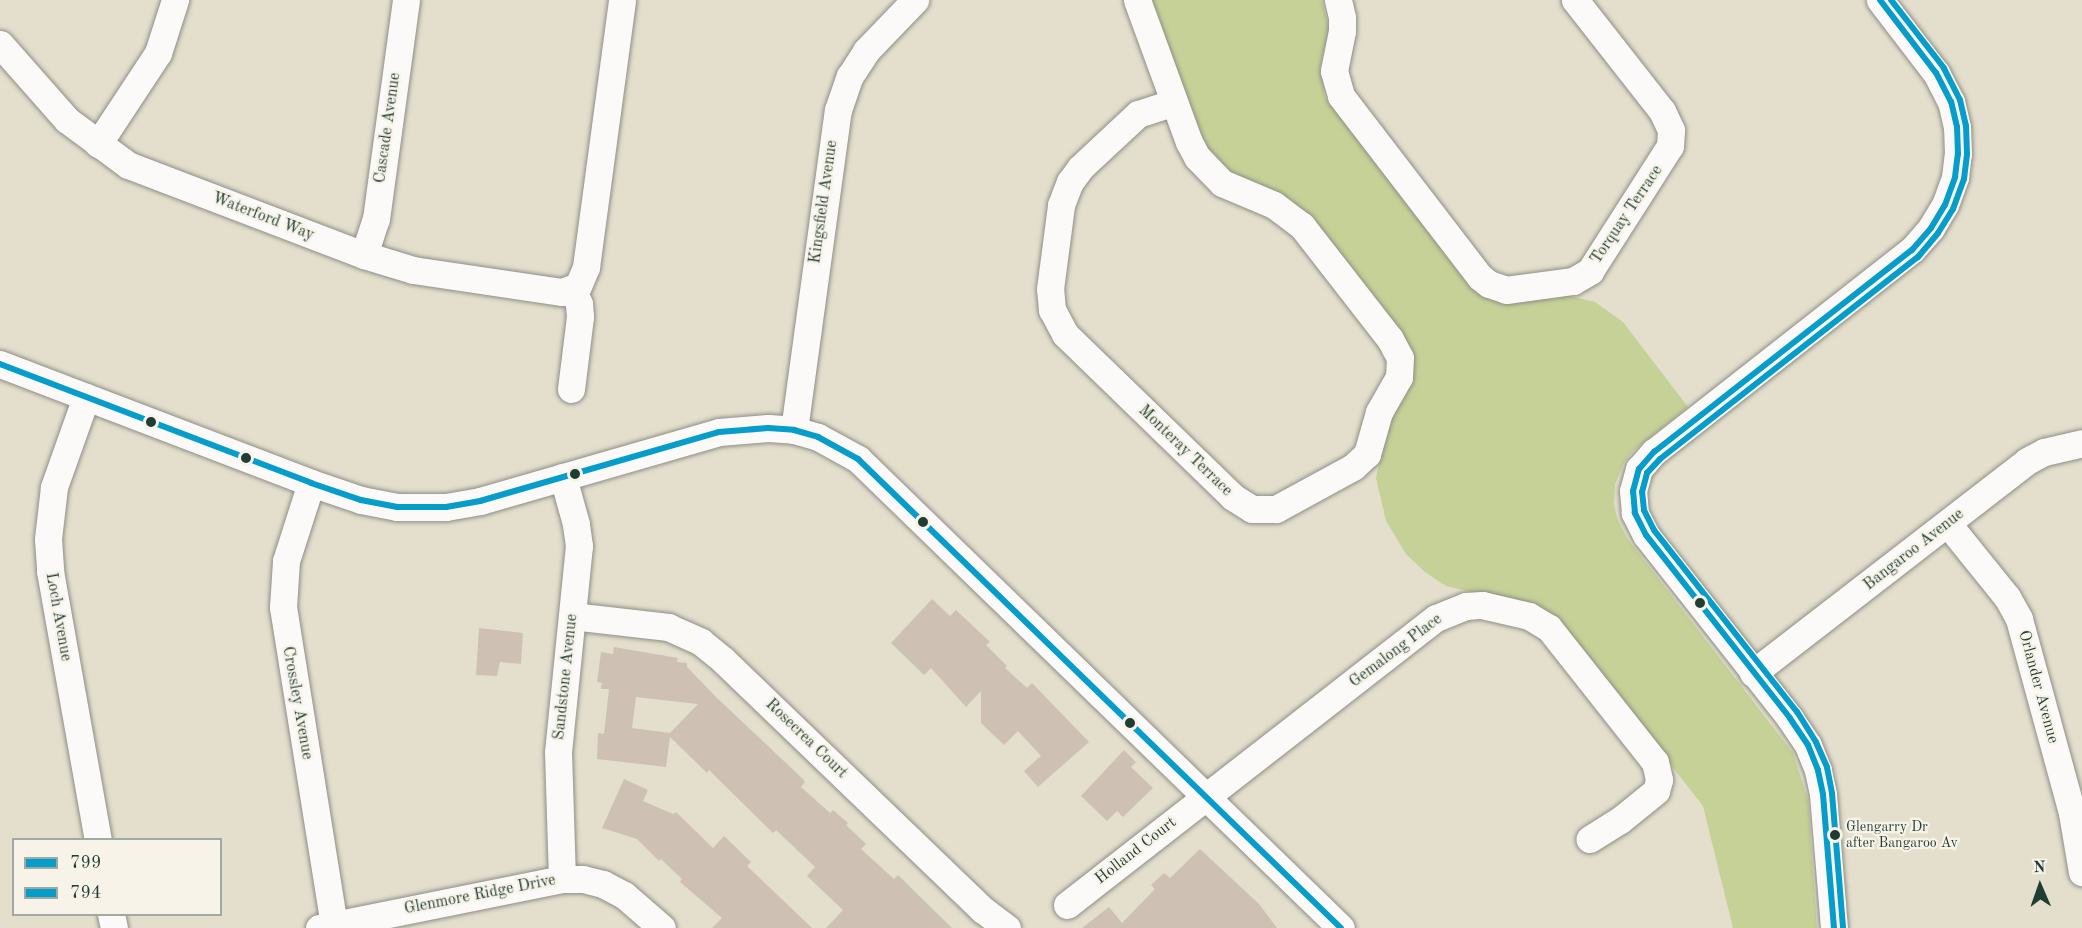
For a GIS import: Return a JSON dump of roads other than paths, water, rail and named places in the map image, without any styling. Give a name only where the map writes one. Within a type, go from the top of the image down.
[{"type":"street","points":[[98,144],[158,53],[175,0]]},
{"type":"street","name":"Cascade Avenue","points":[[364,255],[376,219],[406,0]]},
{"type":"street","points":[[571,388],[580,317],[579,304],[573,289],[584,278],[586,267],[622,0]]},
{"type":"street","name":"Kingsfield Avenue","points":[[794,430],[837,110],[850,76],[866,51],[915,0]]},
{"type":"street","name":"Monteray Terrace","points":[[1137,0],[1189,142],[1209,171],[1230,188],[1274,205],[1302,226],[1390,339],[1400,358],[1399,377],[1379,412],[1367,454],[1353,467],[1276,509],[1252,509],[1233,497],[1065,334],[1052,310],[1050,289],[1058,226],[1061,205],[1070,182],[1080,168],[1134,117],[1174,102]]},
{"type":"street","name":"Torquay Terrace","points":[[1338,0],[1342,31],[1334,71],[1341,96],[1480,277],[1489,284],[1506,290],[1573,281],[1590,271],[1670,146],[1671,130],[1662,111],[1575,0]]},
{"type":"street","points":[[1834,928],[1818,770],[1800,732],[1646,535],[1633,506],[1634,483],[1640,469],[1654,452],[1912,250],[1931,228],[1945,204],[1955,177],[1958,154],[1957,127],[1951,102],[1936,73],[1890,4]]},
{"type":"street","name":"Waterford Way","points":[[0,44],[54,107],[119,159],[154,176],[364,255],[426,273],[554,292],[573,289]]},
{"type":"street","points":[[0,364],[311,483],[379,504],[430,508],[480,501],[719,432],[743,428],[794,430],[818,437],[858,459],[1341,928]]},
{"type":"street","name":"Loch Avenue","points":[[86,397],[54,487],[48,539],[50,571],[98,838]]},
{"type":"street","name":"Bangaroo Avenue","points":[[1754,673],[2027,462],[2044,452],[2082,443]]},
{"type":"street","name":"Sandstone Avenue","points":[[562,879],[558,835],[558,752],[579,546],[574,514],[563,477]]},
{"type":"street","name":"Crossley Avenue","points":[[311,483],[286,561],[283,614],[327,926]]},
{"type":"street","name":"Orlander Avenue","points":[[1948,524],[2007,597],[2019,618],[2072,813],[2082,872]]},
{"type":"street","name":"Gemalong Place","points":[[1206,798],[1436,618],[1457,608],[1482,605],[1529,616],[1549,628],[1657,767],[1658,786],[1652,795],[1620,820],[1589,839]]},
{"type":"street","name":"Rosecrea Court","points":[[572,616],[668,627],[701,642],[723,660],[982,910],[1008,928]]},
{"type":"street","name":"Holland Court","points":[[1066,905],[1206,798]]},
{"type":"street","name":"Glenmore Ridge Drive","points":[[327,926],[562,879],[583,879],[624,895],[662,928]]},
{"type":"place","name":"Glengarry Dr after Bangaroo Av","points":[[1835,835]]}]
